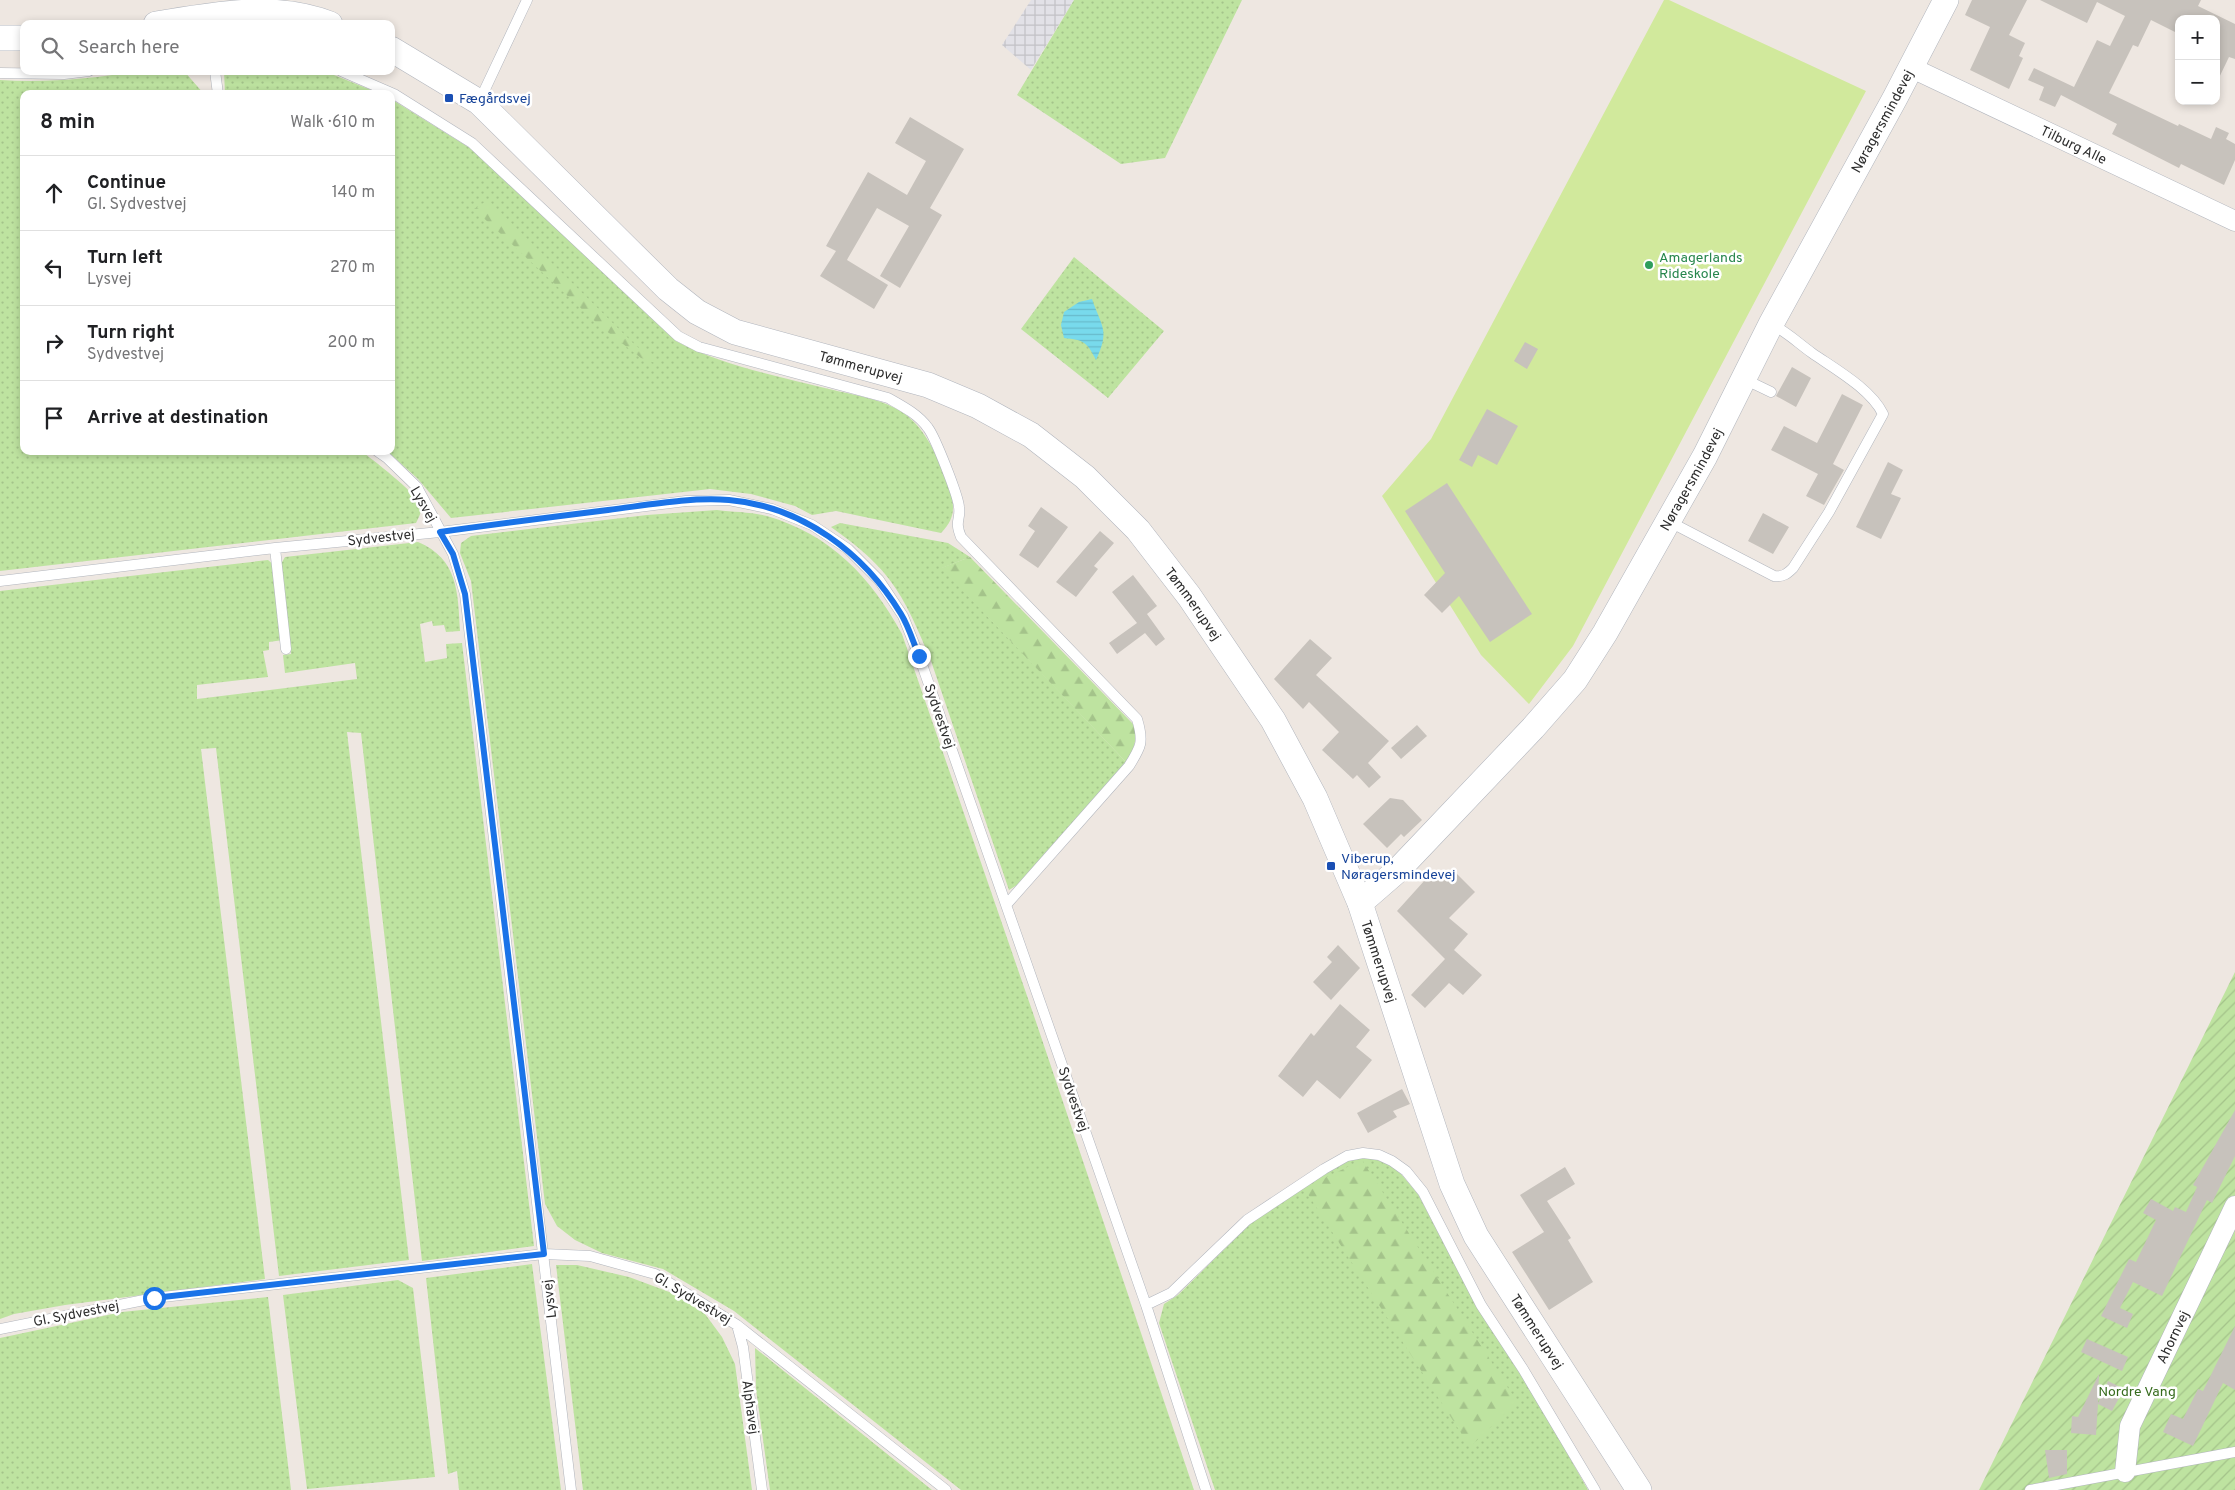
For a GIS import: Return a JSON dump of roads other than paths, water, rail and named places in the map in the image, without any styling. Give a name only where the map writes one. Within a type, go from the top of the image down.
[{"type":"street","name":"Nøragersmindevej","points":[[1360,903],[1398,870],[1533,728],[1575,680],[1605,634],[1706,456],[1771,324],[1912,68],[1946,0]]},
{"type":"street","points":[[210,20],[264,11],[320,20]]},
{"type":"street","points":[[0,38],[20,38]]},
{"type":"street","name":"Tømmerupvej","points":[[395,51],[479,102],[668,289],[697,312],[735,332],[928,385],[978,406],[1031,435],[1085,477],[1138,530],[1189,596],[1273,720],[1315,798],[1360,903],[1452,1184],[1476,1236],[1639,1490]]},
{"type":"street","name":"Tilburg Alle","points":[[1912,68],[2235,221]]},
{"type":"street","name":"Ahornvej","points":[[2125,1472],[2130,1426],[2235,1206]]},
{"type":"lane","points":[[479,102],[527,0]]},
{"type":"lane","points":[[0,73],[20,73]]},
{"type":"lane","points":[[216,75],[217,90]]},
{"type":"lane","points":[[350,75],[385,90]]},
{"type":"lane","points":[[395,95],[472,143],[678,336],[699,347],[888,398],[911,411],[929,428],[960,507],[956,525],[961,537],[1137,719],[1142,736],[1140,749],[1129,766],[1006,905]]},
{"type":"lane","points":[[1668,522],[1774,576],[1781,577],[1787,574],[1793,568],[1829,512],[1883,414],[1879,404],[1868,394],[1805,348],[1788,333],[1771,324]]},
{"type":"lane","points":[[1744,379],[1772,392]]},
{"type":"lane","name":"Lysvej","points":[[382,455],[417,487],[453,554],[465,594],[571,1490]]},
{"type":"lane","name":"Sydvestvej","points":[[0,581],[275,548],[440,532],[686,501],[720,500],[772,508],[819,530],[848,549],[879,580],[903,616],[919,656],[1146,1306],[1206,1490]]},
{"type":"lane","points":[[275,548],[286,649]]},
{"type":"lane","points":[[1146,1306],[1171,1294],[1247,1220],[1324,1169],[1347,1156],[1363,1153],[1379,1155],[1406,1171],[1423,1192],[1481,1305],[1533,1386],[1595,1490]]},
{"type":"lane","name":"Gl. Sydvestvej","points":[[0,1329],[154,1298],[544,1254],[590,1256],[655,1274],[737,1325],[946,1490]]},
{"type":"lane","name":"Alphavej","points":[[737,1325],[743,1347],[762,1490]]},
{"type":"lane","points":[[2030,1490],[2235,1452]]},
{"type":"water","points":[[1092,299],[1104,335],[1096,360],[1084,343],[1064,338],[1061,325],[1064,312],[1079,302]]},
{"type":"place","name":"Fægårdsvej","points":[[449,98]]},
{"type":"place","name":"Amagerlands Rideskole","points":[[1649,265]]},
{"type":"place","name":"Viberup, Nøragersmindevej","points":[[1331,866]]},
{"type":"park label","name":"Nordre Vang","points":[[2137,1391]]}]
